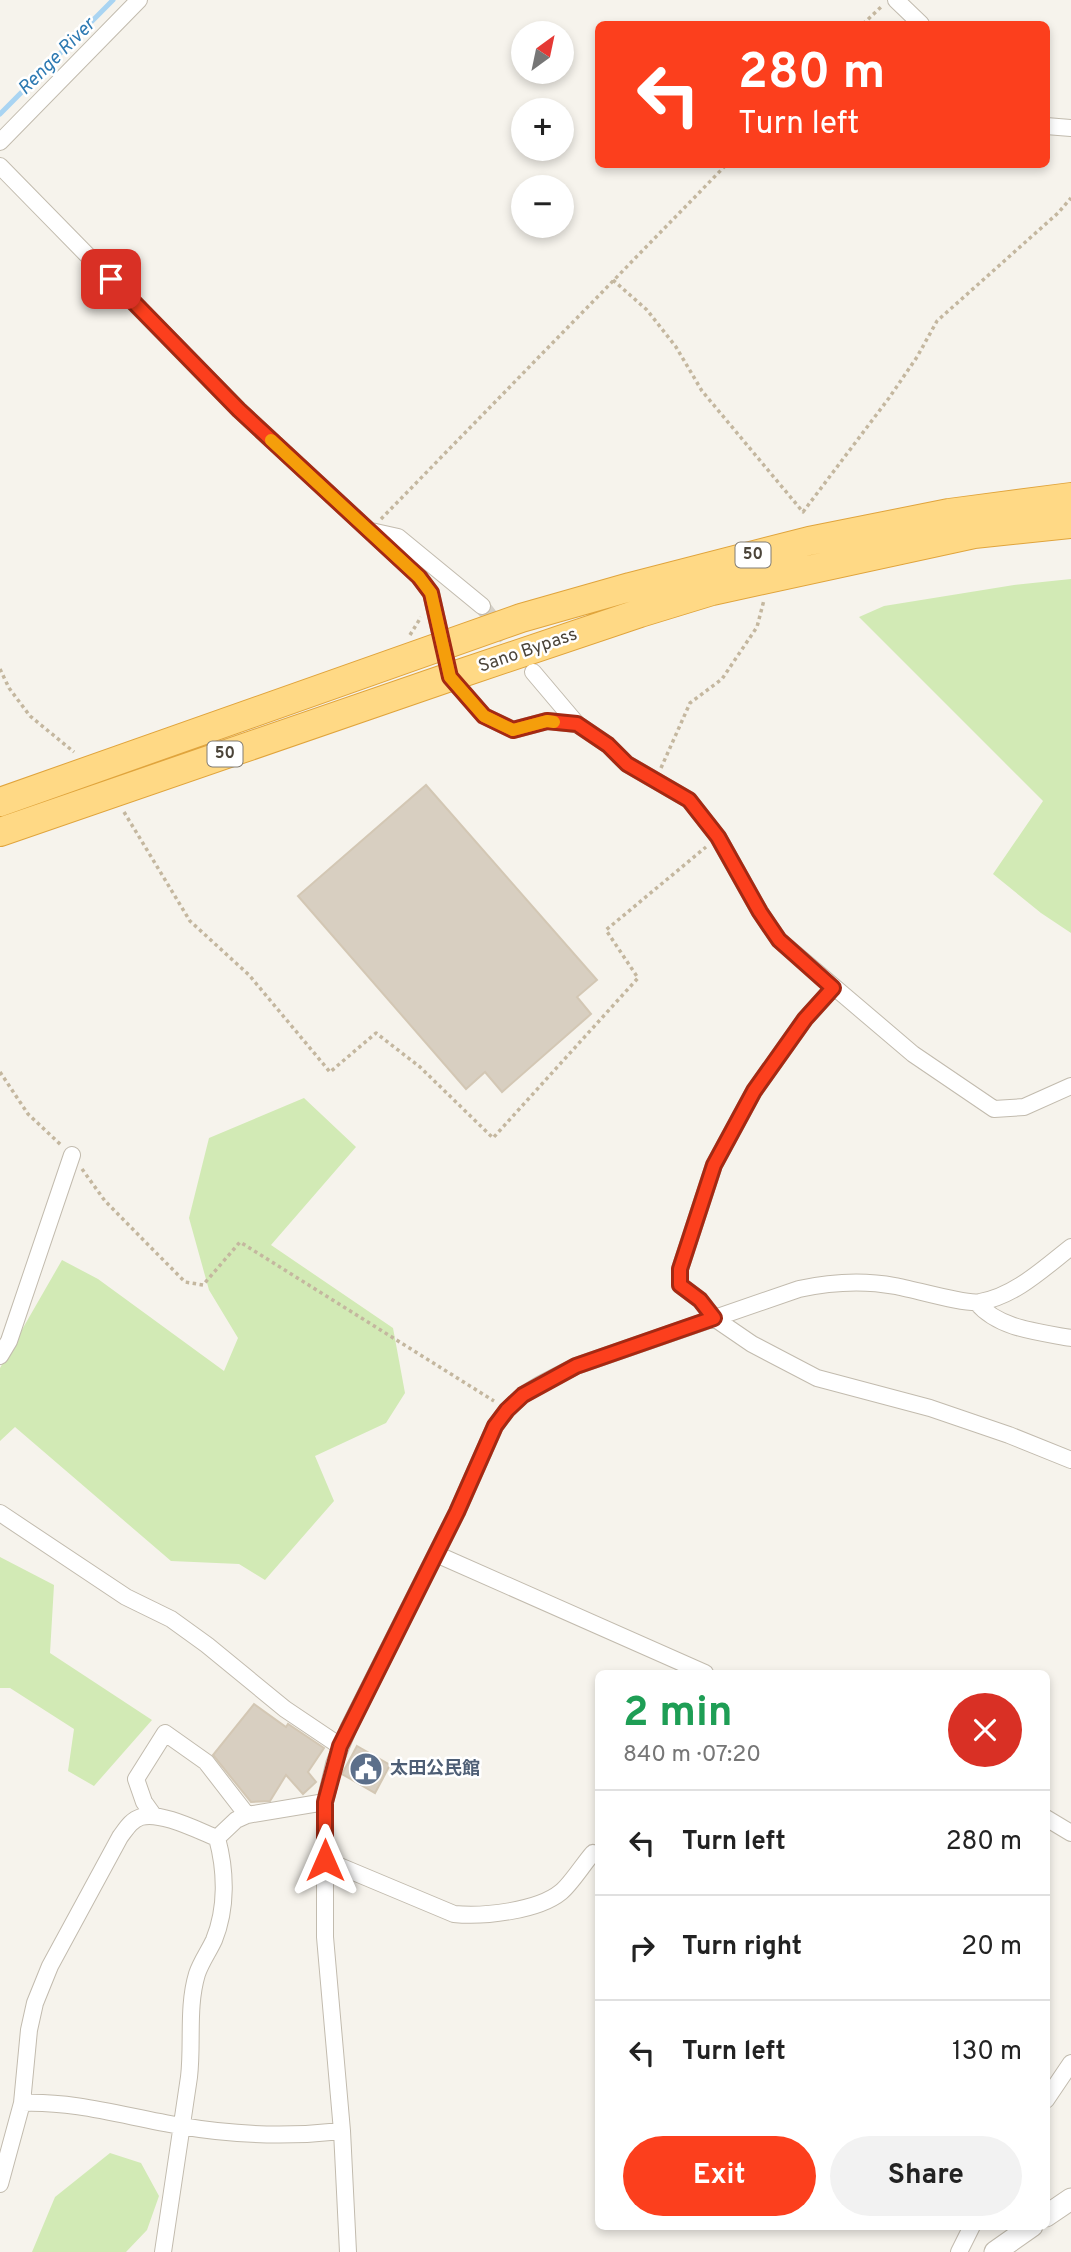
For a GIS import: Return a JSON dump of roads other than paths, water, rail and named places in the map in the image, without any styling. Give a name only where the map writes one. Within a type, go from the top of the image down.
[{"type":"highway","name":"Sano Bypass","points":[[0,802],[521,618],[629,587],[809,541],[949,513],[1071,497]]},
{"type":"highway","name":"Sano Bypass","points":[[0,832],[450,677],[712,591],[974,534],[1071,524]]},
{"type":"street","points":[[0,142],[139,0]]},
{"type":"street","points":[[896,0],[917,21]]},
{"type":"street","points":[[1050,126],[1071,128]]},
{"type":"street","points":[[0,166],[239,410],[419,577],[431,593],[450,677],[484,716],[513,730],[547,721],[577,724]]},
{"type":"street","points":[[369,531],[398,537],[482,606]]},
{"type":"street","points":[[533,672],[577,724],[608,745],[627,764],[689,800],[718,837],[779,940],[913,1054],[994,1109],[1024,1107],[1071,1086]]},
{"type":"street","points":[[833,988],[805,1019],[754,1091],[714,1165],[680,1269],[680,1285],[700,1300],[714,1318],[752,1344],[817,1378],[930,1408],[1010,1435],[1071,1460]]},
{"type":"street","points":[[0,1356],[9,1341],[72,1155]]},
{"type":"street","points":[[348,2252],[342,2132],[325,1937],[325,1802],[340,1746],[457,1512],[495,1426],[507,1410],[532,1390],[576,1366],[799,1289],[828,1283],[893,1285],[977,1303],[1020,1286],[1071,1247]]},
{"type":"street","points":[[977,1303],[985,1313],[1019,1328],[1071,1338]]},
{"type":"street","points":[[0,1513],[126,1597],[171,1619],[218,1653],[285,1709],[340,1746]]},
{"type":"street","points":[[436,1554],[698,1670]]},
{"type":"street","points":[[154,1816],[144,1802],[136,1779],[165,1733],[206,1762],[247,1815]]},
{"type":"street","points":[[217,1838],[236,1820],[247,1815],[325,1802]]},
{"type":"street","points":[[0,2184],[22,2103],[29,2030],[35,2003],[50,1966],[120,1837],[129,1825],[141,1817],[154,1816],[217,1838]]},
{"type":"street","points":[[1050,1820],[1071,1833]]},
{"type":"street","points":[[163,2252],[183,2127],[192,2053],[192,2015],[197,1974],[214,1939],[223,1905],[223,1860],[217,1838]]},
{"type":"street","points":[[325,1860],[454,1914],[475,1916],[511,1911],[549,1899],[563,1891],[595,1854]]},
{"type":"street","points":[[1053,2073],[1071,2063]]},
{"type":"street","points":[[22,2103],[72,2104],[183,2127],[231,2133],[342,2132]]},
{"type":"street","points":[[1050,2213],[1071,2199]]},
{"type":"street","points":[[960,2252],[970,2230]]},
{"type":"street","points":[[995,2252],[1026,2230]]},
{"type":"waterway","name":"Renge River","points":[[0,114],[113,0]]},
{"type":"tunnel","points":[[482,606],[523,659]]},
{"type":"place","name":"太田公民館","points":[[366,1769]]}]
